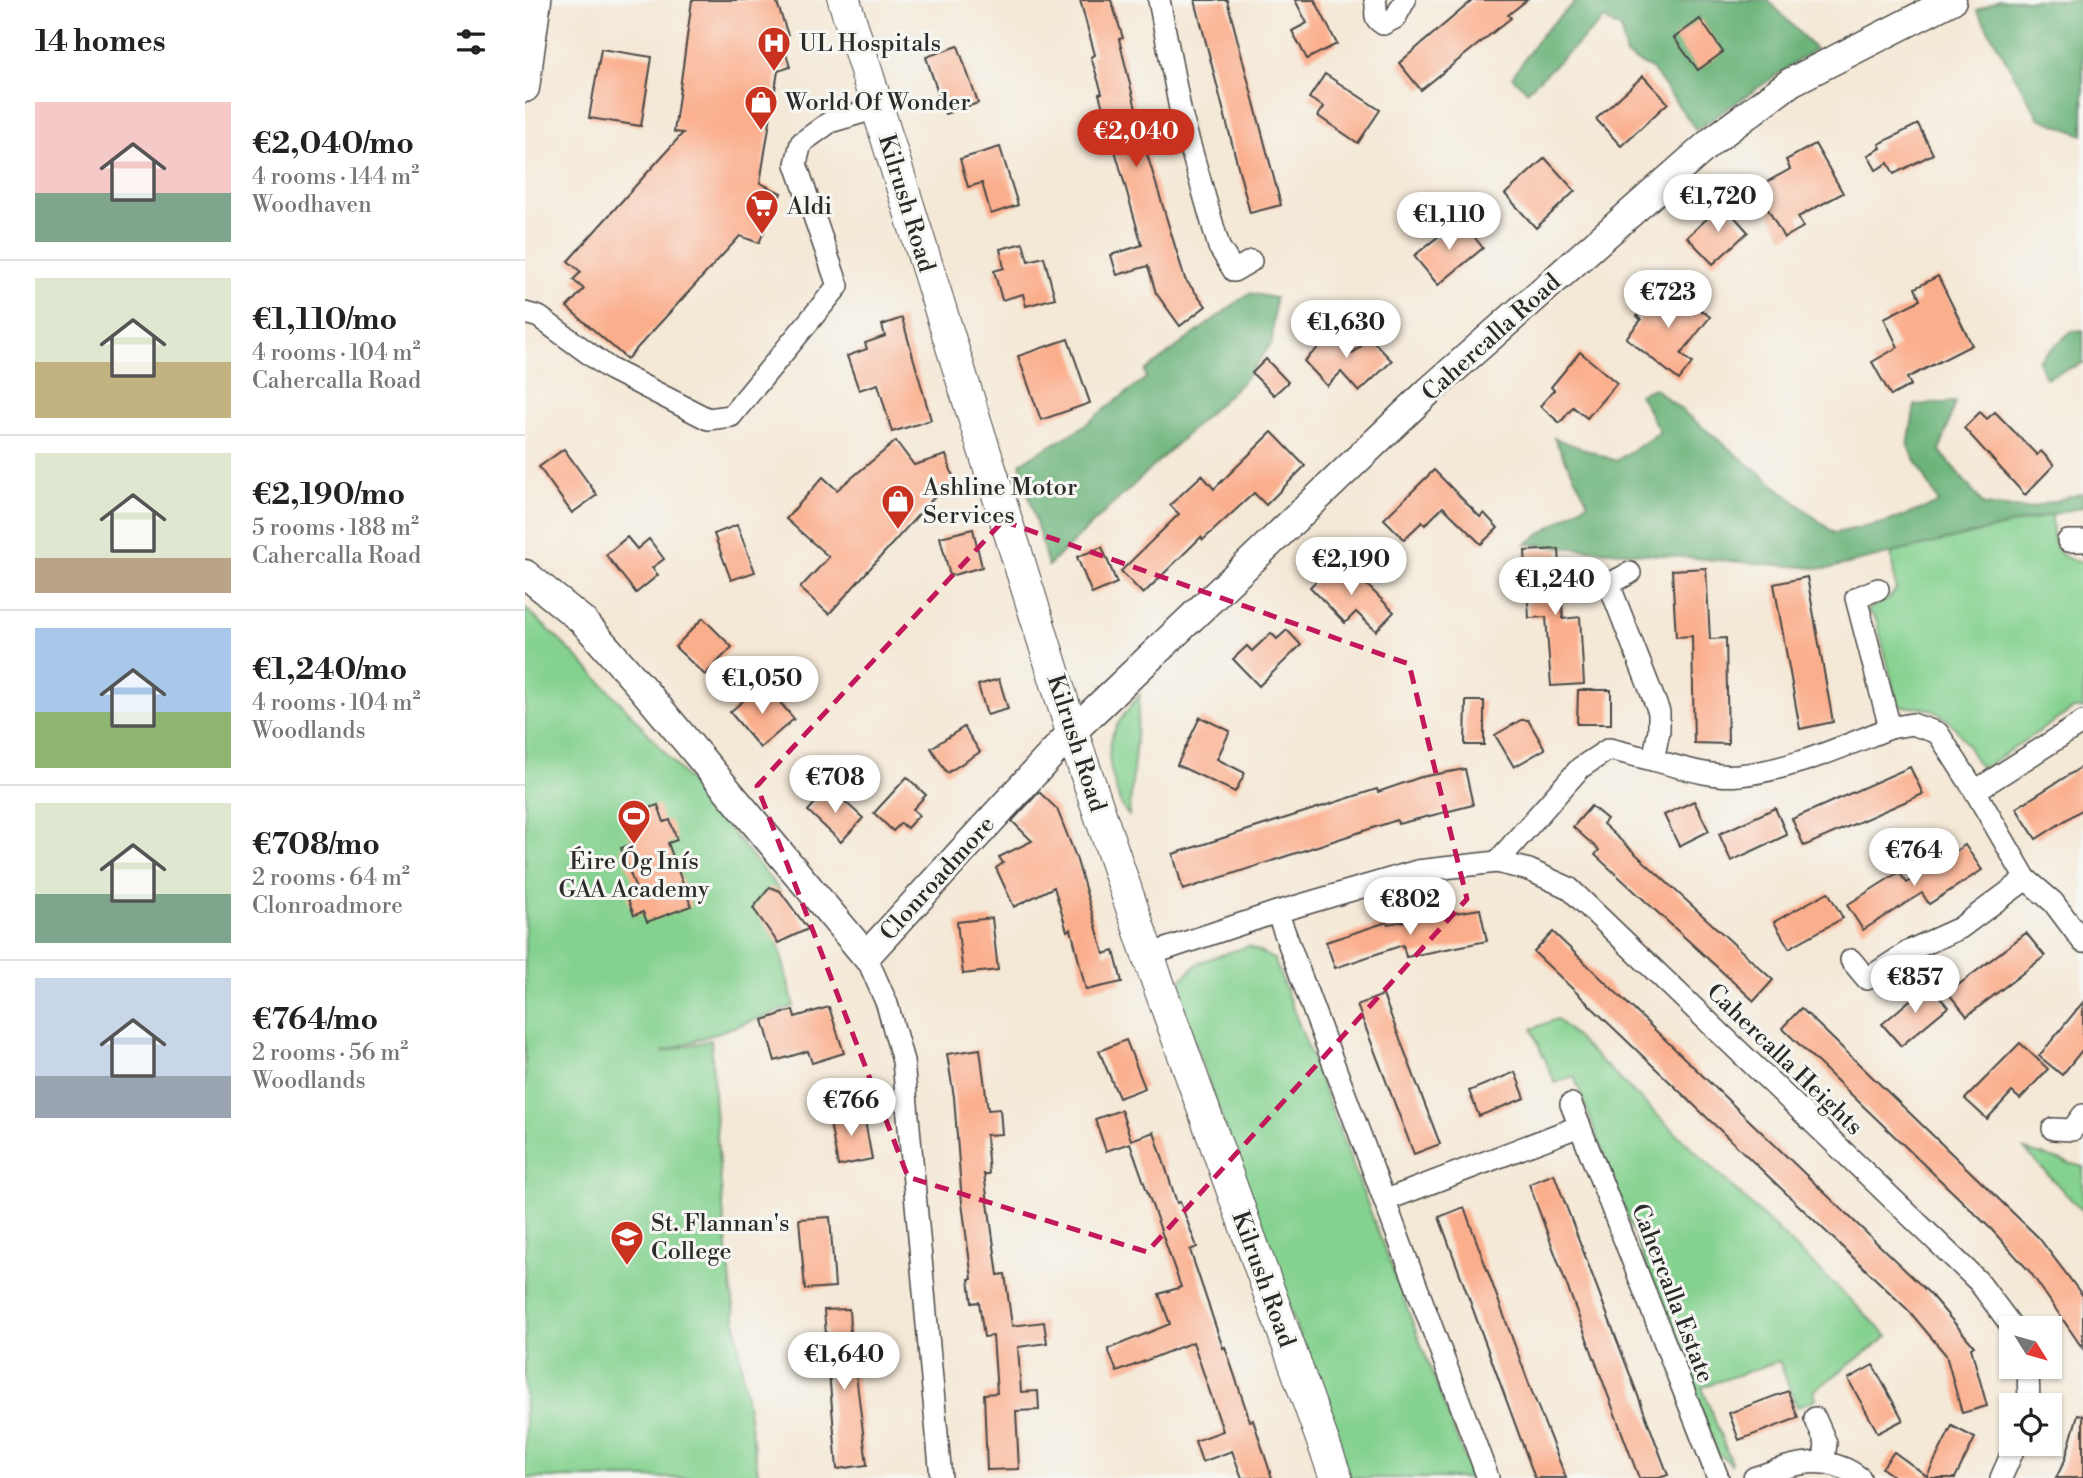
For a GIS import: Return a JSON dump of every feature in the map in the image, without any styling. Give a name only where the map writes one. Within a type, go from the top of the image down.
[{"type":"main road","name":"Kilrush Road","points":[[844,0],[1072,732],[1148,955],[1336,1478]]},
{"type":"street","points":[[525,88],[537,0]]},
{"type":"street","points":[[1159,0],[1181,114],[1219,247],[1234,271],[1251,261]]},
{"type":"street","points":[[1375,0],[1376,20],[1383,24],[1395,18],[1405,0]]},
{"type":"street","name":"Cahercalla Road","points":[[1072,732],[1429,391],[1712,141],[1791,82],[1952,0]]},
{"type":"street","points":[[525,313],[540,317],[610,369],[708,419],[731,416],[838,286],[796,164],[801,143],[830,122],[877,108]]},
{"type":"street","points":[[1630,573],[1609,584],[1659,712],[1659,731],[1653,760]]},
{"type":"street","name":"Clonroadmore","points":[[525,574],[583,621],[866,956],[1072,732]]},
{"type":"street","points":[[1878,589],[1856,597],[1890,728]]},
{"type":"street","points":[[1975,791],[2083,722]]},
{"type":"street","points":[[1148,955],[1277,912],[1417,871],[1497,862],[1580,768],[1609,749],[1694,771],[1737,775],[1807,760],[1890,728],[1912,724],[1938,733],[2026,878],[2053,902],[2083,942]]},
{"type":"street","name":"Cahercalla Heights","points":[[1497,862],[1529,870],[1569,888],[1978,1281],[2004,1316]]},
{"type":"street","points":[[1851,960],[1867,979],[1910,950],[1960,928],[2026,878]]},
{"type":"street","points":[[1277,912],[1488,1478]]},
{"type":"street","points":[[866,956],[887,1004],[903,1061],[941,1478]]},
{"type":"street","name":"Cahercalla Estate","points":[[1571,1104],[1718,1478]]},
{"type":"street","points":[[2053,1129],[2072,1130],[2083,1115]]},
{"type":"street","points":[[1386,1200],[1580,1126]]},
{"type":"street","points":[[1815,1418],[1826,1443],[1824,1461]]},
{"type":"street","points":[[2001,1478],[2011,1456]]},
{"type":"street","points":[[1754,1478],[1798,1463],[1824,1461],[1850,1470],[1860,1478]]},
{"type":"highlighted area","points":[[1003,521],[1409,664],[1467,899],[1147,1252],[908,1177],[757,786]]},
{"type":"green space","points":[[1577,0],[1768,0],[1815,49],[1696,130],[1652,69],[1626,56],[1621,29],[1604,19],[1527,91],[1512,77],[1542,34]]},
{"type":"green space","points":[[1999,0],[2083,0],[2083,135],[2039,118],[1977,10]]},
{"type":"green space","points":[[1249,293],[1275,298],[1272,343],[1245,379],[1048,566],[1020,463],[1078,430],[1146,378],[1145,371]]},
{"type":"green space","points":[[2083,330],[2083,363],[2045,378],[2038,360],[2072,331]]},
{"type":"green space","points":[[1654,388],[1834,533],[1884,523],[1939,503],[1908,446],[1915,405],[1955,402],[1940,451],[1984,505],[2027,509],[2083,493],[2083,507],[1827,569],[1526,544],[1588,502],[1554,438],[1616,461],[1660,432],[1639,394]]},
{"type":"green space","points":[[2052,515],[2056,547],[2065,557],[2083,562],[2083,709],[2073,709],[1985,767],[1979,766],[1958,731],[1943,716],[1925,708],[1898,705],[1876,619],[1867,610],[1887,600],[1896,590],[1891,553]]},
{"type":"green space","points":[[525,608],[560,640],[626,709],[780,891],[778,943],[794,1006],[662,1052],[711,1040],[728,1260],[759,1478],[525,1478]]},
{"type":"green space","points":[[1140,694],[1129,816],[1117,794],[1109,757],[1112,736]]},
{"type":"green space","points":[[1248,946],[1274,959],[1472,1478],[1350,1478],[1178,996],[1177,983],[1200,962]]},
{"type":"green space","points":[[1557,1019],[1888,1336],[1814,1391],[1816,1399],[1797,1407],[1779,1361],[1702,1387],[1732,1465],[1717,1452],[1574,1076],[1555,1083],[1532,1029]]},
{"type":"green space","points":[[2025,1150],[2083,1167],[2083,1212]]},
{"type":"building","points":[[692,0],[776,0],[788,35],[781,37],[790,67],[778,71],[760,183],[781,193],[759,243],[740,236],[627,359],[567,307],[584,289],[573,280],[581,272],[568,261],[683,133],[674,132]]},
{"type":"building","points":[[1080,0],[1111,0],[1123,38],[1119,39],[1147,154],[1185,279],[1206,306],[1180,326],[1156,293],[1148,266],[1117,275],[1111,255],[1142,245],[1099,94],[1102,93],[1091,57],[1095,55]]},
{"type":"building","points":[[1195,0],[1227,0],[1281,205],[1250,213]]},
{"type":"building","points":[[1295,0],[1315,0],[1337,44],[1307,59],[1292,31],[1307,23]]},
{"type":"building","points":[[1473,0],[1527,0],[1508,15],[1511,18],[1421,90],[1399,63]]},
{"type":"building","points":[[1700,19],[1723,52],[1698,70],[1674,38]]},
{"type":"building","points":[[958,46],[978,103],[945,114],[926,57]]},
{"type":"building","points":[[601,49],[652,57],[641,126],[589,118]]},
{"type":"building","points":[[1325,74],[1380,110],[1358,143],[1318,116],[1324,107],[1309,98]]},
{"type":"building","points":[[1643,76],[1668,103],[1621,146],[1596,119]]},
{"type":"building","points":[[1918,124],[1933,154],[1894,174],[1888,163],[1876,170],[1868,155],[1881,148],[1879,144]]},
{"type":"building","points":[[1815,144],[1843,193],[1798,217],[1803,227],[1784,238],[1760,195],[1771,189],[1767,182],[1790,169],[1786,160]]},
{"type":"building","points":[[1000,147],[1018,205],[991,214],[982,183],[968,187],[960,159]]},
{"type":"building","points":[[1545,158],[1575,191],[1536,228],[1505,194]]},
{"type":"building","points":[[1723,204],[1748,232],[1713,264],[1687,237]]},
{"type":"building","points":[[1460,219],[1483,248],[1438,285],[1414,256]]},
{"type":"building","points":[[1023,243],[1028,261],[1044,257],[1055,298],[1026,306],[1023,294],[1002,300],[994,271],[1004,268],[1000,249]]},
{"type":"building","points":[[1938,276],[1972,345],[1907,378],[1911,385],[1891,396],[1872,362],[1898,347],[1884,318],[1920,300],[1915,288]]},
{"type":"building","points":[[1670,286],[1710,317],[1681,354],[1692,363],[1679,380],[1626,338],[1641,320],[1637,316],[1656,292],[1662,296]]},
{"type":"building","points":[[902,318],[931,420],[892,432],[878,384],[859,390],[847,356],[867,349],[865,343],[885,336],[882,325]]},
{"type":"building","points":[[1325,325],[1352,354],[1370,338],[1392,361],[1359,392],[1341,372],[1327,386],[1304,361],[1318,348],[1310,339]]},
{"type":"building","points":[[1068,339],[1090,403],[1041,420],[1018,356]]},
{"type":"building","points":[[1580,352],[1617,383],[1587,418],[1573,407],[1560,423],[1540,406],[1554,390],[1551,387]]},
{"type":"building","points":[[1266,359],[1288,382],[1274,395],[1252,373]]},
{"type":"building","points":[[1980,412],[1987,419],[1995,412],[2037,455],[2041,451],[2054,465],[2025,495],[1964,428]]},
{"type":"building","points":[[1272,432],[1305,466],[1266,505],[1254,493],[1203,540],[1201,537],[1143,594],[1121,571],[1179,514],[1170,505],[1202,475],[1214,489]]},
{"type":"building","points":[[896,441],[914,465],[946,455],[956,486],[937,494],[829,614],[800,588],[829,557],[786,519],[823,477],[837,490]]},
{"type":"building","points":[[564,449],[597,495],[572,513],[539,467]]},
{"type":"building","points":[[1434,470],[1480,517],[1484,513],[1498,528],[1481,544],[1443,507],[1425,525],[1422,522],[1404,539],[1384,519]]},
{"type":"building","points":[[737,525],[755,572],[731,580],[714,534]]},
{"type":"building","points":[[973,529],[982,567],[950,576],[940,537]]},
{"type":"building","points":[[627,537],[637,549],[649,539],[664,559],[652,568],[658,575],[636,593],[606,555]]},
{"type":"building","points":[[1102,547],[1117,583],[1092,594],[1077,557]]},
{"type":"building","points":[[1559,549],[1563,619],[1580,617],[1584,684],[1551,686],[1546,617],[1529,618],[1525,551]]},
{"type":"building","points":[[1333,565],[1343,575],[1350,568],[1394,612],[1376,631],[1356,612],[1345,623],[1310,587]]},
{"type":"building","points":[[1706,568],[1710,639],[1726,638],[1728,744],[1694,743],[1692,636],[1676,637],[1672,570]]},
{"type":"building","points":[[1807,577],[1833,722],[1800,729],[1774,584]]},
{"type":"building","points":[[703,618],[732,647],[705,675],[675,647]]},
{"type":"building","points":[[1287,630],[1301,645],[1259,686],[1233,659],[1247,646],[1252,651],[1271,633],[1277,639]]},
{"type":"building","points":[[999,679],[1008,709],[987,715],[978,685]]},
{"type":"building","points":[[764,683],[794,719],[760,748],[730,712]]},
{"type":"building","points":[[1578,690],[1611,690],[1611,724],[1577,724]]},
{"type":"building","points":[[1466,701],[1484,701],[1484,745],[1465,745]]},
{"type":"building","points":[[1200,717],[1230,731],[1217,759],[1245,773],[1235,792],[1177,765]]},
{"type":"building","points":[[1521,720],[1528,720],[1545,749],[1514,767],[1495,735]]},
{"type":"building","points":[[964,727],[980,752],[947,773],[931,748]]},
{"type":"building","points":[[2083,766],[2083,809],[2036,839],[2016,808]]},
{"type":"building","points":[[1910,767],[1923,794],[1804,846],[1792,819]]},
{"type":"building","points":[[1465,769],[1473,805],[1398,824],[1397,820],[1183,890],[1173,854],[1377,789],[1378,792],[1421,777]]},
{"type":"building","points":[[907,777],[926,795],[913,809],[919,815],[907,828],[901,823],[893,831],[874,813]]},
{"type":"building","points":[[829,787],[863,818],[841,842],[808,811]]},
{"type":"building","points":[[1039,792],[1057,809],[1076,857],[1104,954],[1114,951],[1122,982],[1086,990],[1071,929],[1067,931],[1054,887],[1014,907],[996,868],[1003,863],[999,857],[1032,841],[1012,821]]},
{"type":"building","points":[[1694,801],[1709,831],[1679,846],[1664,815]]},
{"type":"building","points":[[658,805],[664,822],[670,820],[677,840],[668,843],[691,906],[647,922],[643,912],[634,915],[627,897],[637,892],[621,848],[632,844],[627,830],[636,826],[632,814]]},
{"type":"building","points":[[1591,806],[1607,819],[1603,824],[1773,980],[1754,1001],[1595,855],[1599,850],[1573,827]]},
{"type":"building","points":[[1775,808],[1787,835],[1731,861],[1719,834]]},
{"type":"building","points":[[1965,845],[1982,870],[1929,904],[1922,893],[1863,930],[1847,905],[1899,872],[1907,883]]},
{"type":"building","points":[[770,887],[780,891],[808,929],[778,943],[753,908]]},
{"type":"building","points":[[1828,892],[1843,918],[1789,948],[1774,922]]},
{"type":"building","points":[[1480,909],[1487,941],[1406,957],[1403,945],[1335,968],[1326,942],[1387,922],[1388,924]]},
{"type":"building","points":[[992,918],[998,970],[963,974],[957,922]]},
{"type":"building","points":[[1553,932],[1930,1294],[1974,1346],[1971,1348],[1987,1406],[1962,1413],[1946,1355],[1909,1311],[1534,952]]},
{"type":"building","points":[[2026,933],[2045,956],[1967,1016],[1948,993]]},
{"type":"building","points":[[1929,984],[1948,1007],[1901,1046],[1882,1024]]},
{"type":"building","points":[[1383,995],[1440,1144],[1414,1154],[1357,1005]]},
{"type":"building","points":[[2083,1002],[2083,1049],[2062,1075],[2039,1056]]},
{"type":"building","points":[[829,1007],[844,1053],[812,1063],[808,1051],[775,1061],[763,1020],[793,1010],[795,1017]]},
{"type":"building","points":[[1801,1008],[2039,1238],[2083,1296],[2083,1349],[2031,1273],[1991,1229],[1782,1028]]},
{"type":"building","points":[[1126,1040],[1145,1088],[1119,1098],[1099,1051]]},
{"type":"building","points":[[2020,1043],[2048,1069],[2020,1099],[2012,1092],[1987,1119],[1965,1099]]},
{"type":"building","points":[[980,1049],[988,1110],[1000,1109],[1002,1134],[986,1135],[989,1174],[984,1174],[998,1275],[1005,1274],[1012,1326],[1044,1322],[1047,1343],[1018,1347],[1021,1392],[1038,1391],[1039,1410],[1016,1411],[1019,1469],[987,1470],[984,1394],[997,1393],[993,1336],[984,1337],[979,1302],[972,1303],[954,1097],[947,1054]]},
{"type":"building","points":[[1515,1072],[1525,1098],[1479,1116],[1469,1091]]},
{"type":"building","points":[[863,1110],[872,1159],[838,1166],[829,1117]]},
{"type":"building","points":[[1121,1110],[1131,1140],[1154,1132],[1177,1203],[1180,1202],[1197,1247],[1190,1250],[1223,1348],[1225,1347],[1250,1421],[1253,1420],[1272,1478],[1242,1478],[1232,1451],[1202,1462],[1195,1441],[1223,1431],[1193,1342],[1117,1372],[1108,1349],[1170,1324],[1159,1294],[1181,1287],[1130,1143],[1106,1151],[1095,1119]]},
{"type":"building","points":[[1554,1174],[1668,1475],[1639,1478],[1529,1184]]},
{"type":"building","points":[[1464,1207],[1566,1478],[1535,1478],[1439,1217]]},
{"type":"building","points":[[830,1217],[835,1287],[805,1289],[799,1219]]},
{"type":"building","points":[[849,1309],[852,1366],[855,1366],[867,1465],[837,1469],[824,1310]]},
{"type":"building","points":[[1873,1365],[1903,1420],[1878,1433],[1848,1379]]},
{"type":"building","points":[[1788,1391],[1798,1418],[1739,1440],[1729,1413]]},
{"type":"building","points":[[2078,1414],[2083,1415],[2083,1478],[2056,1478],[2065,1460]]},
{"type":"building","points":[[1952,1426],[1975,1438],[1955,1478],[1896,1478],[1882,1468],[1894,1452],[1927,1476]]},
{"type":"place","name":"UL Hospitals","points":[[774,73]]},
{"type":"place","name":"World Of Wonder","points":[[761,132]]},
{"type":"place","name":"Aldi","points":[[762,236]]},
{"type":"place","name":"Ashline Motor Services","points":[[898,531]]},
{"type":"place","name":"Éire Óg Inís GAA Academy","points":[[634,846]]},
{"type":"place","name":"St. Flannan's College","points":[[627,1267]]}]
